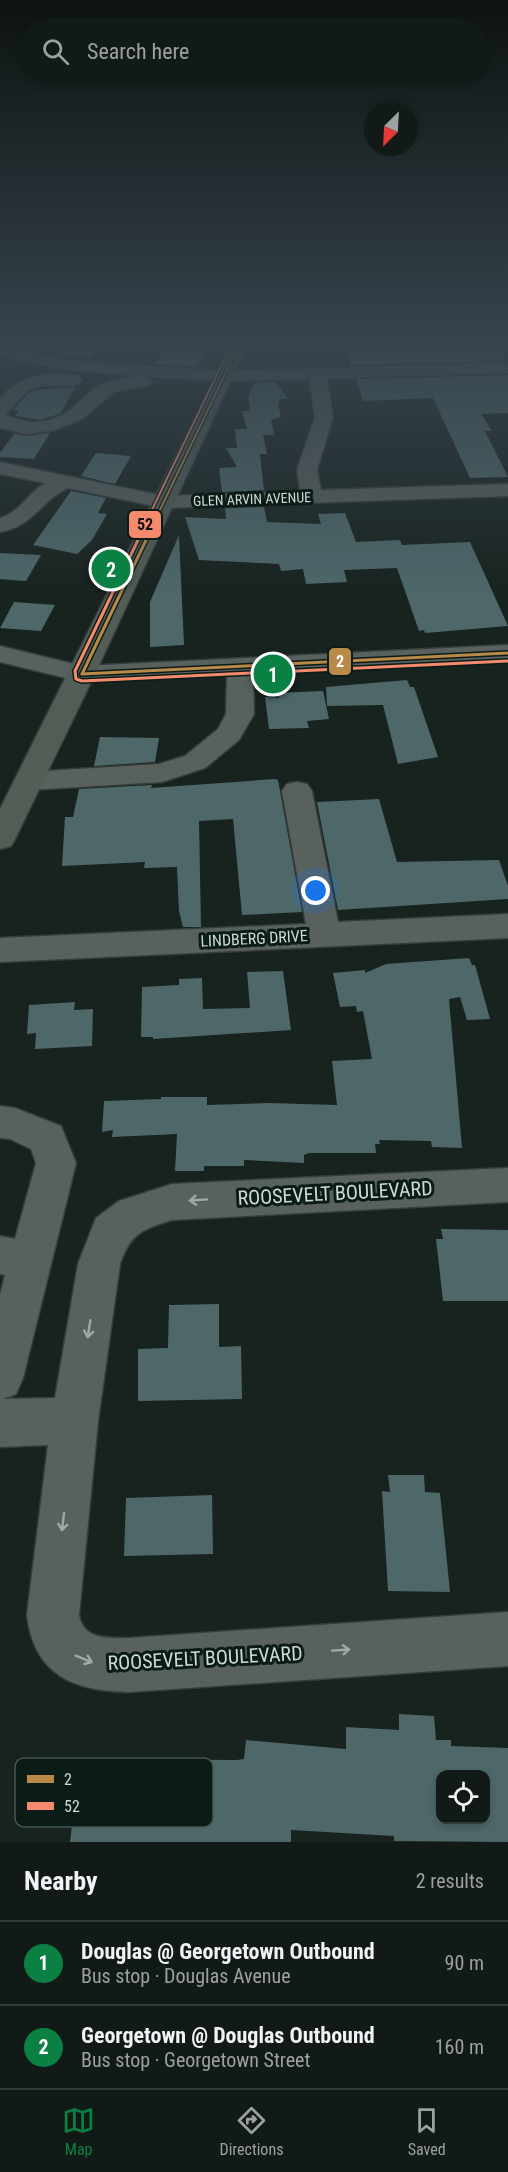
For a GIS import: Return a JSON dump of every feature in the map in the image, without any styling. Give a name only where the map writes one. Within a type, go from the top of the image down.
[{"type":"main road","points":[[0,839],[82,674],[198,429]]},
{"type":"street","points":[[312,497],[307,470],[320,429]]},
{"type":"street","name":"GLEN ARVIN AVENUE","points":[[0,468],[43,475],[65,482],[164,502],[508,490]]},
{"type":"street","points":[[0,525],[15,522],[23,516],[39,496],[65,482]]},
{"type":"street","points":[[0,654],[82,674],[508,653]]},
{"type":"street","points":[[29,781],[162,773],[195,762],[229,734],[240,714],[240,665]]},
{"type":"street","points":[[297,791],[324,934]]},
{"type":"street","name":"LINDBERG DRIVE","points":[[0,950],[508,926]]},
{"type":"street","points":[[0,1122],[15,1124],[47,1138],[56,1163],[16,1258],[0,1378]]},
{"type":"street","name":"ROOSEVELT BOULEVARD","points":[[508,1185],[172,1202],[134,1214],[111,1231],[99,1264],[75,1421],[53,1615],[58,1638],[69,1653],[99,1665],[129,1665],[508,1639]]},
{"type":"street","points":[[0,1423],[75,1421]]},
{"type":"building","points":[[235,429],[273,429],[274,435],[263,435],[267,454],[260,454],[264,490],[222,492],[219,468],[237,467],[226,448],[237,448]]},
{"type":"building","points":[[447,429],[491,429],[492,431],[485,431],[508,477],[470,478]]},
{"type":"building","points":[[50,433],[34,459],[0,457],[0,453],[14,434],[26,436]]},
{"type":"building","points":[[96,453],[131,456],[115,484],[81,476]]},
{"type":"building","points":[[71,491],[106,498],[98,513],[107,514],[92,540],[77,554],[33,545]]},
{"type":"building","points":[[264,507],[267,522],[321,524],[318,514],[345,513],[356,542],[400,540],[402,545],[470,542],[508,626],[425,633],[424,630],[419,631],[397,568],[344,570],[347,582],[306,584],[303,569],[281,571],[279,564],[199,560],[185,517],[226,519],[225,508]]},
{"type":"building","points":[[179,535],[184,645],[150,647],[150,602]]},
{"type":"building","points":[[0,553],[41,555],[26,581],[0,579]]},
{"type":"building","points":[[14,602],[55,605],[41,631],[0,628]]},
{"type":"building","points":[[407,680],[410,687],[414,687],[438,757],[398,764],[383,705],[327,706],[326,687]]},
{"type":"building","points":[[323,691],[329,719],[307,721],[309,728],[269,729],[265,697],[279,698],[277,693]]},
{"type":"building","points":[[100,737],[159,738],[155,762],[94,766]]},
{"type":"building","points":[[278,780],[302,912],[242,915],[233,819],[199,821],[201,927],[183,927],[179,911],[177,867],[144,868],[145,862],[62,866],[65,817],[73,817],[79,789],[152,785],[151,788]]},
{"type":"building","points":[[379,799],[397,862],[499,860],[508,886],[508,899],[338,910],[317,802]]},
{"type":"building","points":[[469,958],[472,965],[475,965],[490,1019],[467,1020],[460,997],[449,999],[462,1148],[432,1147],[431,1141],[379,1140],[380,1144],[375,1144],[376,1153],[309,1153],[304,1155],[304,1163],[244,1160],[244,1166],[204,1166],[204,1171],[175,1171],[177,1134],[112,1137],[113,1130],[102,1132],[104,1101],[207,1097],[207,1105],[268,1103],[337,1105],[332,1061],[372,1059],[363,1011],[357,1012],[356,1006],[340,1007],[333,973],[365,970],[365,973],[386,964]]},
{"type":"building","points":[[283,971],[291,1030],[153,1039],[153,1037],[141,1037],[142,987],[179,985],[179,979],[202,978],[203,1009],[250,1008],[247,972]]},
{"type":"building","points":[[75,1002],[74,1010],[93,1009],[92,1046],[35,1049],[36,1033],[27,1034],[29,1005]]},
{"type":"building","points":[[441,1229],[508,1230],[508,1301],[443,1301],[436,1239],[443,1239]]},
{"type":"building","points":[[219,1304],[219,1347],[241,1346],[242,1399],[138,1401],[138,1349],[168,1348],[169,1305]]},
{"type":"building","points":[[388,1475],[424,1475],[425,1492],[440,1493],[450,1592],[388,1591],[382,1491],[390,1492]]},
{"type":"building","points":[[212,1495],[213,1554],[124,1556],[126,1498]]},
{"type":"building","points":[[399,1714],[434,1716],[436,1740],[451,1740],[451,1746],[508,1748],[508,1842],[394,1841],[394,1836],[291,1830],[291,1842],[70,1842],[72,1827],[213,1827],[213,1760],[244,1759],[246,1740],[346,1749],[346,1727],[399,1730]]},
{"type":"transit line","name":"52","points":[[191,429],[75,671],[76,679],[82,681],[508,661]]},
{"type":"transit line","name":"2","points":[[82,674],[199,429]]},
{"type":"transit line","name":"2","points":[[82,674],[508,653]]},
{"type":"place","name":"Georgetown @ Douglas Outbound","points":[[111,569]]},
{"type":"place","name":"Douglas @ Georgetown Outbound","points":[[273,674]]}]
